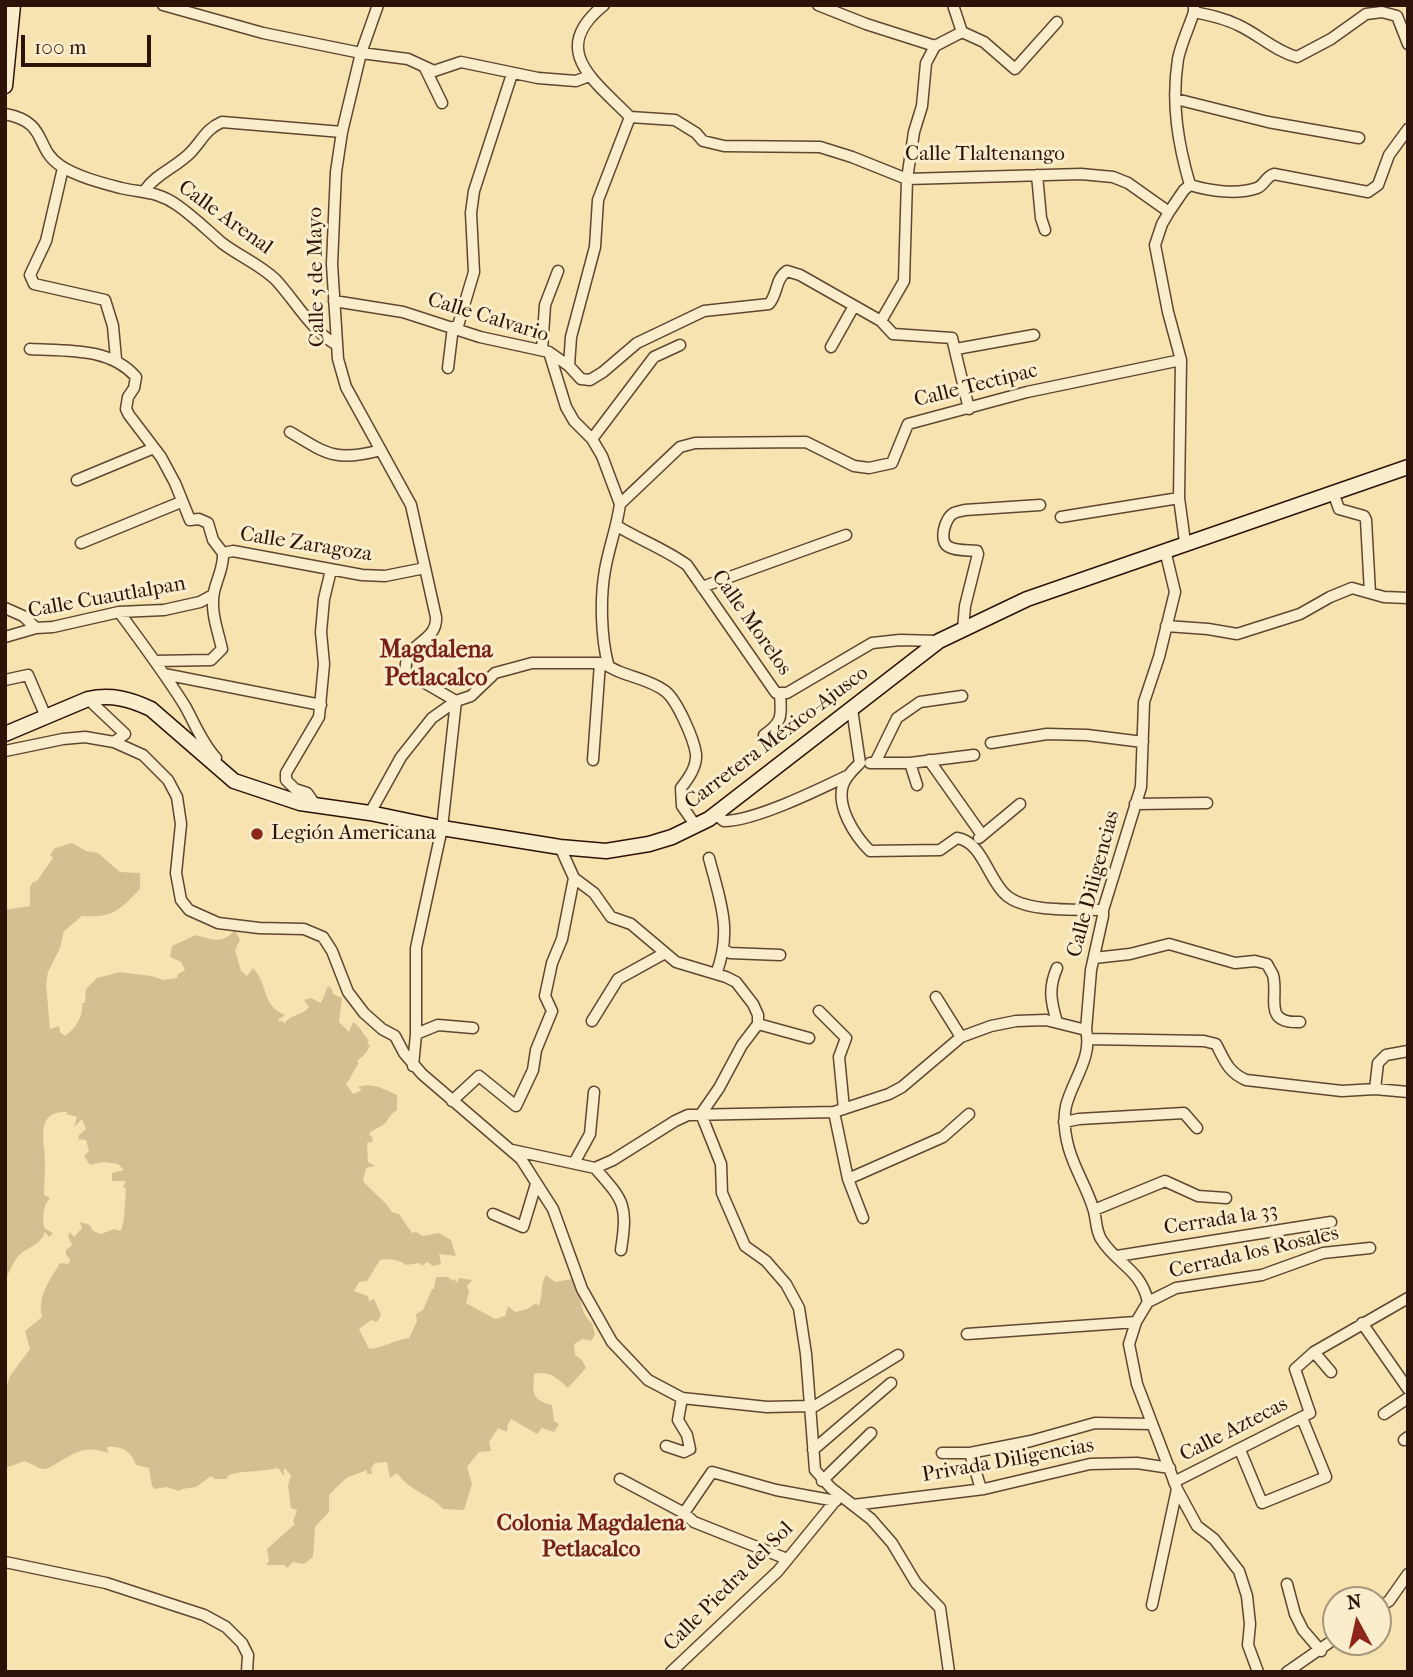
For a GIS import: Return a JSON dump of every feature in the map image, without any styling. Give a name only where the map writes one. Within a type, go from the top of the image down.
[{"type":"main road","points":[[5,86],[13,5]]},
{"type":"main road","name":"Carretera México-Ajusco","points":[[5,734],[88,699],[116,697],[151,709],[233,781],[278,797],[317,807],[370,813],[560,847],[606,851],[626,849],[672,837],[715,814],[939,641],[963,629],[1021,601],[1408,467]]},
{"type":"street","points":[[163,5],[225,24],[361,53],[408,59],[434,71],[461,62],[512,74],[562,80],[589,76]]},
{"type":"street","name":"Calle 5 de Mayo","points":[[378,5],[361,53],[342,132],[336,172],[332,264],[338,359],[346,387],[411,505],[425,568],[437,627],[412,650],[405,667],[411,676],[441,690],[456,701]]},
{"type":"street","points":[[569,366],[571,337],[595,247],[598,200],[630,117],[589,76],[578,54],[582,27],[604,5]]},
{"type":"street","points":[[818,5],[935,46]]},
{"type":"street","points":[[953,5],[962,32],[984,42],[1015,69],[1057,22]]},
{"type":"street","points":[[1190,185],[1176,126],[1175,99],[1179,57],[1194,9],[1239,25],[1297,57],[1331,39],[1366,14],[1373,13],[1397,16],[1408,44]]},
{"type":"street","points":[[881,321],[904,281],[907,179],[914,132],[922,106],[926,62],[935,46],[962,32]]},
{"type":"street","points":[[425,68],[442,103]]},
{"type":"street","points":[[448,368],[455,328],[474,272],[471,213],[474,191],[512,74]]},
{"type":"street","points":[[1175,99],[1268,122],[1359,138]]},
{"type":"street","points":[[5,114],[19,116],[30,122],[63,168],[46,241],[30,275],[34,284],[104,300],[113,326],[116,359]]},
{"type":"street","name":"Calle Tlaltenango","points":[[630,117],[676,120],[703,141],[724,145],[820,147],[907,179],[1081,174],[1113,177],[1128,183],[1169,212]]},
{"type":"street","points":[[145,190],[153,179],[192,151],[211,127],[222,122],[342,132]]},
{"type":"street","points":[[1190,185],[1213,190],[1244,190],[1262,185],[1266,177],[1274,174],[1368,192],[1378,185],[1390,152],[1408,129]]},
{"type":"street","name":"Calle Arenal","points":[[63,168],[124,188],[145,190],[178,205],[224,244],[268,273],[330,341],[337,345]]},
{"type":"street","points":[[1037,175],[1041,218],[1045,230]]},
{"type":"street","points":[[1185,542],[1179,498],[1181,360],[1155,245],[1169,212],[1190,185]]},
{"type":"street","points":[[558,271],[545,305],[546,351],[569,366],[581,379],[590,380],[637,343],[704,311],[772,302],[780,278],[787,271],[800,275],[881,321],[894,334],[952,338],[969,409]]},
{"type":"street","name":"Calle Calvario","points":[[334,301],[403,312],[480,337],[546,351],[566,407],[602,456],[620,504]]},
{"type":"street","points":[[831,347],[854,306]]},
{"type":"street","points":[[956,349],[1034,335]]},
{"type":"street","points":[[592,439],[654,357],[680,345]]},
{"type":"street","points":[[30,349],[93,354],[116,359],[136,377],[126,409],[131,420],[154,448],[175,483],[190,520],[199,519],[208,523],[214,540],[223,553]]},
{"type":"street","name":"Calle Tectipac","points":[[620,504],[680,447],[687,444],[806,443],[854,466],[880,467],[892,463],[908,424],[1027,392],[1181,360]]},
{"type":"street","points":[[290,432],[322,450],[342,457],[381,450]]},
{"type":"street","points":[[77,480],[154,448]]},
{"type":"street","points":[[1334,492],[1339,509],[1364,516],[1366,520],[1370,593]]},
{"type":"street","points":[[1061,517],[1179,498]]},
{"type":"street","points":[[81,543],[181,502]]},
{"type":"street","points":[[593,760],[604,664],[605,571],[620,504]]},
{"type":"street","points":[[963,629],[965,606],[978,554],[977,551],[949,548],[945,544],[943,539],[947,519],[954,513],[965,510],[1040,505]]},
{"type":"street","name":"Calle Morelos","points":[[617,526],[644,542],[667,550],[687,565],[776,693],[787,693],[872,643],[900,640],[939,641]]},
{"type":"street","points":[[702,587],[846,534]]},
{"type":"street","name":"Calle Diligencias","points":[[1148,1302],[1146,1289],[1140,1279],[1099,1236],[1094,1210],[1068,1146],[1064,1122],[1066,1105],[1086,1054],[1091,970],[1103,910],[1141,787],[1144,702],[1175,592],[1165,550]]},
{"type":"street","name":"Calle Zaragoza","points":[[223,553],[233,551],[385,576],[425,568]]},
{"type":"street","name":"Calle Cuautlalpan","points":[[155,661],[211,660],[222,649],[214,615],[214,595],[223,564],[223,553]]},
{"type":"street","points":[[317,807],[307,793],[295,789],[286,780],[286,773],[320,717],[324,672],[321,632],[324,599],[331,569]]},
{"type":"street","points":[[1166,626],[1237,634],[1300,614],[1352,588],[1384,597],[1408,598]]},
{"type":"street","name":"Calle Cuautlalpan","points":[[5,637],[36,628],[53,627],[119,612],[164,610],[200,602],[214,595]]},
{"type":"street","points":[[5,608],[23,616],[36,628]]},
{"type":"street","points":[[119,612],[164,674],[197,726],[206,748],[222,766],[224,773]]},
{"type":"street","points":[[370,813],[410,745],[432,718],[456,701],[471,696],[495,673],[532,663],[604,664],[658,686],[669,694],[679,709],[696,755],[692,772],[681,789],[682,806],[696,826]]},
{"type":"street","points":[[164,674],[321,705]]},
{"type":"street","points":[[5,680],[28,676],[46,717]]},
{"type":"street","points":[[764,734],[775,727],[781,718],[780,693]]},
{"type":"street","points":[[875,763],[897,718],[920,702],[962,696]]},
{"type":"street","points":[[88,699],[136,744],[168,780],[177,797],[181,824],[176,873],[181,900],[189,910],[218,923],[259,928],[304,929],[323,937],[332,951],[348,992],[364,1013],[382,1029],[395,1036],[413,1066],[521,1159],[553,1209],[582,1289],[612,1342],[648,1380],[682,1398],[809,1408],[898,1355]]},
{"type":"street","points":[[413,1066],[416,1034],[416,948],[442,828],[456,701]]},
{"type":"street","points":[[852,709],[860,762],[843,786],[842,798],[845,812],[861,841],[870,851],[940,850],[957,838],[965,839],[1006,895],[1022,904],[1055,909],[1103,910]]},
{"type":"street","points":[[114,742],[125,734]]},
{"type":"street","points":[[991,743],[1047,734],[1087,735],[1143,742]]},
{"type":"street","points":[[5,751],[85,737],[114,742],[143,755]]},
{"type":"street","points":[[860,762],[910,763],[974,755]]},
{"type":"street","points":[[929,760],[982,835]]},
{"type":"street","points":[[910,763],[916,785]]},
{"type":"street","points":[[715,814],[724,821],[742,820],[849,775]]},
{"type":"street","points":[[1136,804],[1207,803]]},
{"type":"street","points":[[971,845],[1020,804]]},
{"type":"street","points":[[560,847],[574,878],[594,894],[611,917],[631,924],[676,962],[736,982],[753,1004],[758,1015],[758,1024],[701,1114]]},
{"type":"street","points":[[709,858],[725,924],[724,950],[716,974]]},
{"type":"street","points":[[452,1101],[479,1076],[516,1106],[533,1070],[536,1050],[552,1011],[545,996],[552,964],[562,939],[574,878]]},
{"type":"street","points":[[1094,958],[1130,954],[1169,944],[1235,963],[1255,961],[1267,964],[1273,975],[1273,1005],[1277,1016],[1286,1022],[1300,1021]]},
{"type":"street","points":[[724,950],[730,953],[780,955]]},
{"type":"street","points":[[592,1021],[618,979],[665,953]]},
{"type":"street","points":[[1057,968],[1050,983],[1050,998],[1057,1022]]},
{"type":"street","points":[[936,997],[961,1037]]},
{"type":"street","points":[[819,1011],[846,1038],[839,1057],[839,1111],[848,1179],[863,1218]]},
{"type":"street","points":[[509,1149],[595,1167],[613,1160],[688,1115],[839,1111],[902,1087],[961,1037],[991,1026],[1016,1021],[1057,1022],[1088,1035],[1204,1041],[1216,1044],[1227,1067],[1234,1075],[1246,1080],[1342,1091],[1375,1089],[1408,1092]]},
{"type":"street","points":[[758,1024],[809,1038]]},
{"type":"street","points":[[416,1034],[438,1025],[473,1028]]},
{"type":"street","points":[[1375,1089],[1378,1063],[1386,1055],[1408,1051]]},
{"type":"street","points":[[574,1163],[590,1134],[594,1093]]},
{"type":"street","points":[[1064,1122],[1184,1113],[1197,1128]]},
{"type":"street","points":[[701,1114],[721,1164],[722,1193],[744,1246],[766,1261],[786,1284],[799,1308],[806,1354],[815,1470],[838,1498]]},
{"type":"street","points":[[848,1179],[943,1137],[969,1114]]},
{"type":"street","points":[[595,1167],[624,1206],[626,1218],[621,1250]]},
{"type":"street","points":[[1094,1210],[1165,1181],[1198,1196],[1226,1198]]},
{"type":"street","points":[[493,1214],[523,1227],[536,1184]]},
{"type":"street","name":"Cerrada la 33","points":[[1117,1256],[1331,1222]]},
{"type":"street","name":"Cerrada los Rosales","points":[[1148,1302],[1176,1288],[1262,1275],[1323,1253],[1370,1248]]},
{"type":"street","name":"Calle Aztecas","points":[[1176,1485],[1310,1413],[1295,1369],[1314,1352],[1408,1298]]},
{"type":"street","points":[[1148,1302],[1136,1322],[1129,1344],[1131,1364],[1151,1424],[1176,1485],[1197,1526],[1214,1539],[1239,1571],[1247,1596],[1250,1623],[1248,1645],[1258,1672]]},
{"type":"street","points":[[967,1334],[1136,1322]]},
{"type":"street","points":[[1362,1323],[1408,1389]]},
{"type":"street","points":[[1314,1352],[1331,1372]]},
{"type":"street","points":[[813,1450],[891,1382]]},
{"type":"street","points":[[666,1446],[684,1451],[690,1449],[687,1435],[678,1420],[682,1398]]},
{"type":"street","points":[[1384,1414],[1408,1398]]},
{"type":"street","points":[[1240,1450],[1262,1503],[1326,1477],[1302,1418]]},
{"type":"street","points":[[942,1453],[970,1453],[1031,1441],[1096,1423],[1151,1424]]},
{"type":"street","points":[[822,1480],[871,1433]]},
{"type":"street","points":[[970,1453],[981,1489]]},
{"type":"street","name":"Privada Diligencias","points":[[853,1505],[981,1489],[1090,1464],[1138,1463],[1170,1468]]},
{"type":"street","points":[[684,1513],[712,1472],[776,1490],[838,1498],[853,1505],[871,1519],[892,1543],[916,1583],[940,1608],[949,1672]]},
{"type":"street","points":[[620,1479],[684,1513],[694,1522],[787,1559]]},
{"type":"street","points":[[1152,1605],[1176,1485]]},
{"type":"street","name":"Calle Piedra del Sol","points":[[671,1672],[709,1638],[787,1559],[838,1498]]},
{"type":"street","points":[[5,1562],[106,1583],[216,1620],[235,1635],[246,1650],[249,1660],[247,1672]]},
{"type":"street","points":[[1392,1597],[1408,1574]]},
{"type":"street","points":[[1287,1584],[1295,1614],[1303,1630],[1321,1651],[1287,1672]]},
{"type":"shaded area","points":[[72,843],[86,851],[98,853],[120,872],[140,873],[140,889],[114,912],[101,916],[82,916],[64,931],[46,984],[50,1029],[59,1026],[60,1032],[65,1036],[72,1030],[80,1017],[82,1003],[85,1003],[86,989],[97,978],[120,972],[164,980],[177,978],[178,974],[185,970],[181,962],[170,957],[172,946],[196,935],[222,939],[235,930],[240,940],[235,950],[241,971],[247,976],[253,968],[258,974],[272,1006],[285,1015],[278,1020],[280,1022],[282,1020],[284,1024],[306,1010],[309,1007],[304,1000],[311,998],[321,1003],[328,986],[333,994],[342,998],[339,1022],[349,1032],[353,1022],[369,1040],[367,1043],[370,1046],[357,1061],[359,1063],[346,1084],[353,1094],[362,1090],[358,1087],[368,1085],[397,1095],[397,1110],[384,1124],[369,1134],[373,1138],[372,1142],[367,1143],[368,1162],[375,1166],[366,1168],[363,1181],[392,1212],[399,1214],[412,1233],[423,1236],[439,1233],[451,1240],[456,1256],[439,1254],[441,1264],[433,1266],[427,1262],[422,1266],[420,1263],[406,1265],[394,1260],[380,1260],[367,1281],[359,1282],[354,1291],[368,1296],[369,1301],[374,1299],[381,1315],[377,1322],[371,1320],[359,1329],[369,1349],[409,1338],[417,1321],[416,1314],[423,1310],[434,1289],[436,1277],[448,1277],[453,1281],[454,1278],[457,1283],[459,1278],[472,1280],[467,1286],[469,1292],[466,1303],[495,1319],[505,1316],[508,1306],[515,1312],[536,1303],[539,1306],[546,1275],[555,1282],[572,1279],[575,1284],[595,1335],[591,1341],[583,1339],[574,1344],[575,1355],[582,1360],[586,1368],[568,1388],[548,1374],[534,1374],[535,1395],[552,1405],[554,1421],[559,1424],[554,1432],[542,1428],[537,1434],[511,1419],[507,1432],[498,1428],[489,1442],[491,1451],[479,1452],[467,1467],[472,1484],[464,1510],[443,1509],[397,1473],[390,1478],[387,1462],[375,1463],[371,1468],[372,1474],[367,1474],[367,1470],[346,1478],[329,1495],[329,1512],[315,1527],[313,1557],[304,1564],[293,1562],[287,1568],[284,1565],[266,1565],[269,1561],[267,1549],[295,1524],[293,1522],[297,1510],[291,1508],[288,1486],[291,1475],[284,1468],[284,1476],[278,1468],[235,1473],[226,1479],[215,1479],[211,1476],[196,1487],[179,1491],[167,1487],[155,1489],[149,1468],[136,1465],[125,1450],[116,1447],[107,1447],[108,1453],[90,1449],[75,1453],[46,1469],[25,1461],[5,1468],[5,1391],[10,1376],[30,1349],[25,1331],[42,1317],[41,1302],[49,1282],[60,1263],[69,1264],[66,1250],[72,1245],[68,1236],[70,1232],[74,1237],[82,1228],[80,1222],[90,1225],[93,1231],[101,1234],[114,1229],[121,1231],[124,1219],[126,1189],[123,1187],[126,1181],[112,1181],[112,1173],[124,1170],[118,1164],[104,1162],[90,1165],[84,1156],[89,1151],[86,1140],[78,1139],[86,1129],[82,1119],[74,1127],[77,1117],[66,1114],[68,1112],[56,1113],[49,1117],[43,1131],[44,1195],[50,1198],[44,1212],[44,1228],[53,1233],[49,1237],[45,1232],[39,1241],[19,1255],[5,1279],[5,910],[30,906],[30,887],[53,858],[50,855],[55,848]]},
{"type":"place","name":"Legión Americana","points":[[257,834]]},
{"type":"district","name":"Magdalena Petlacalco","points":[[436,665]]},
{"type":"district","name":"Colonia Magdalena Petlacalco","points":[[591,1537]]}]
